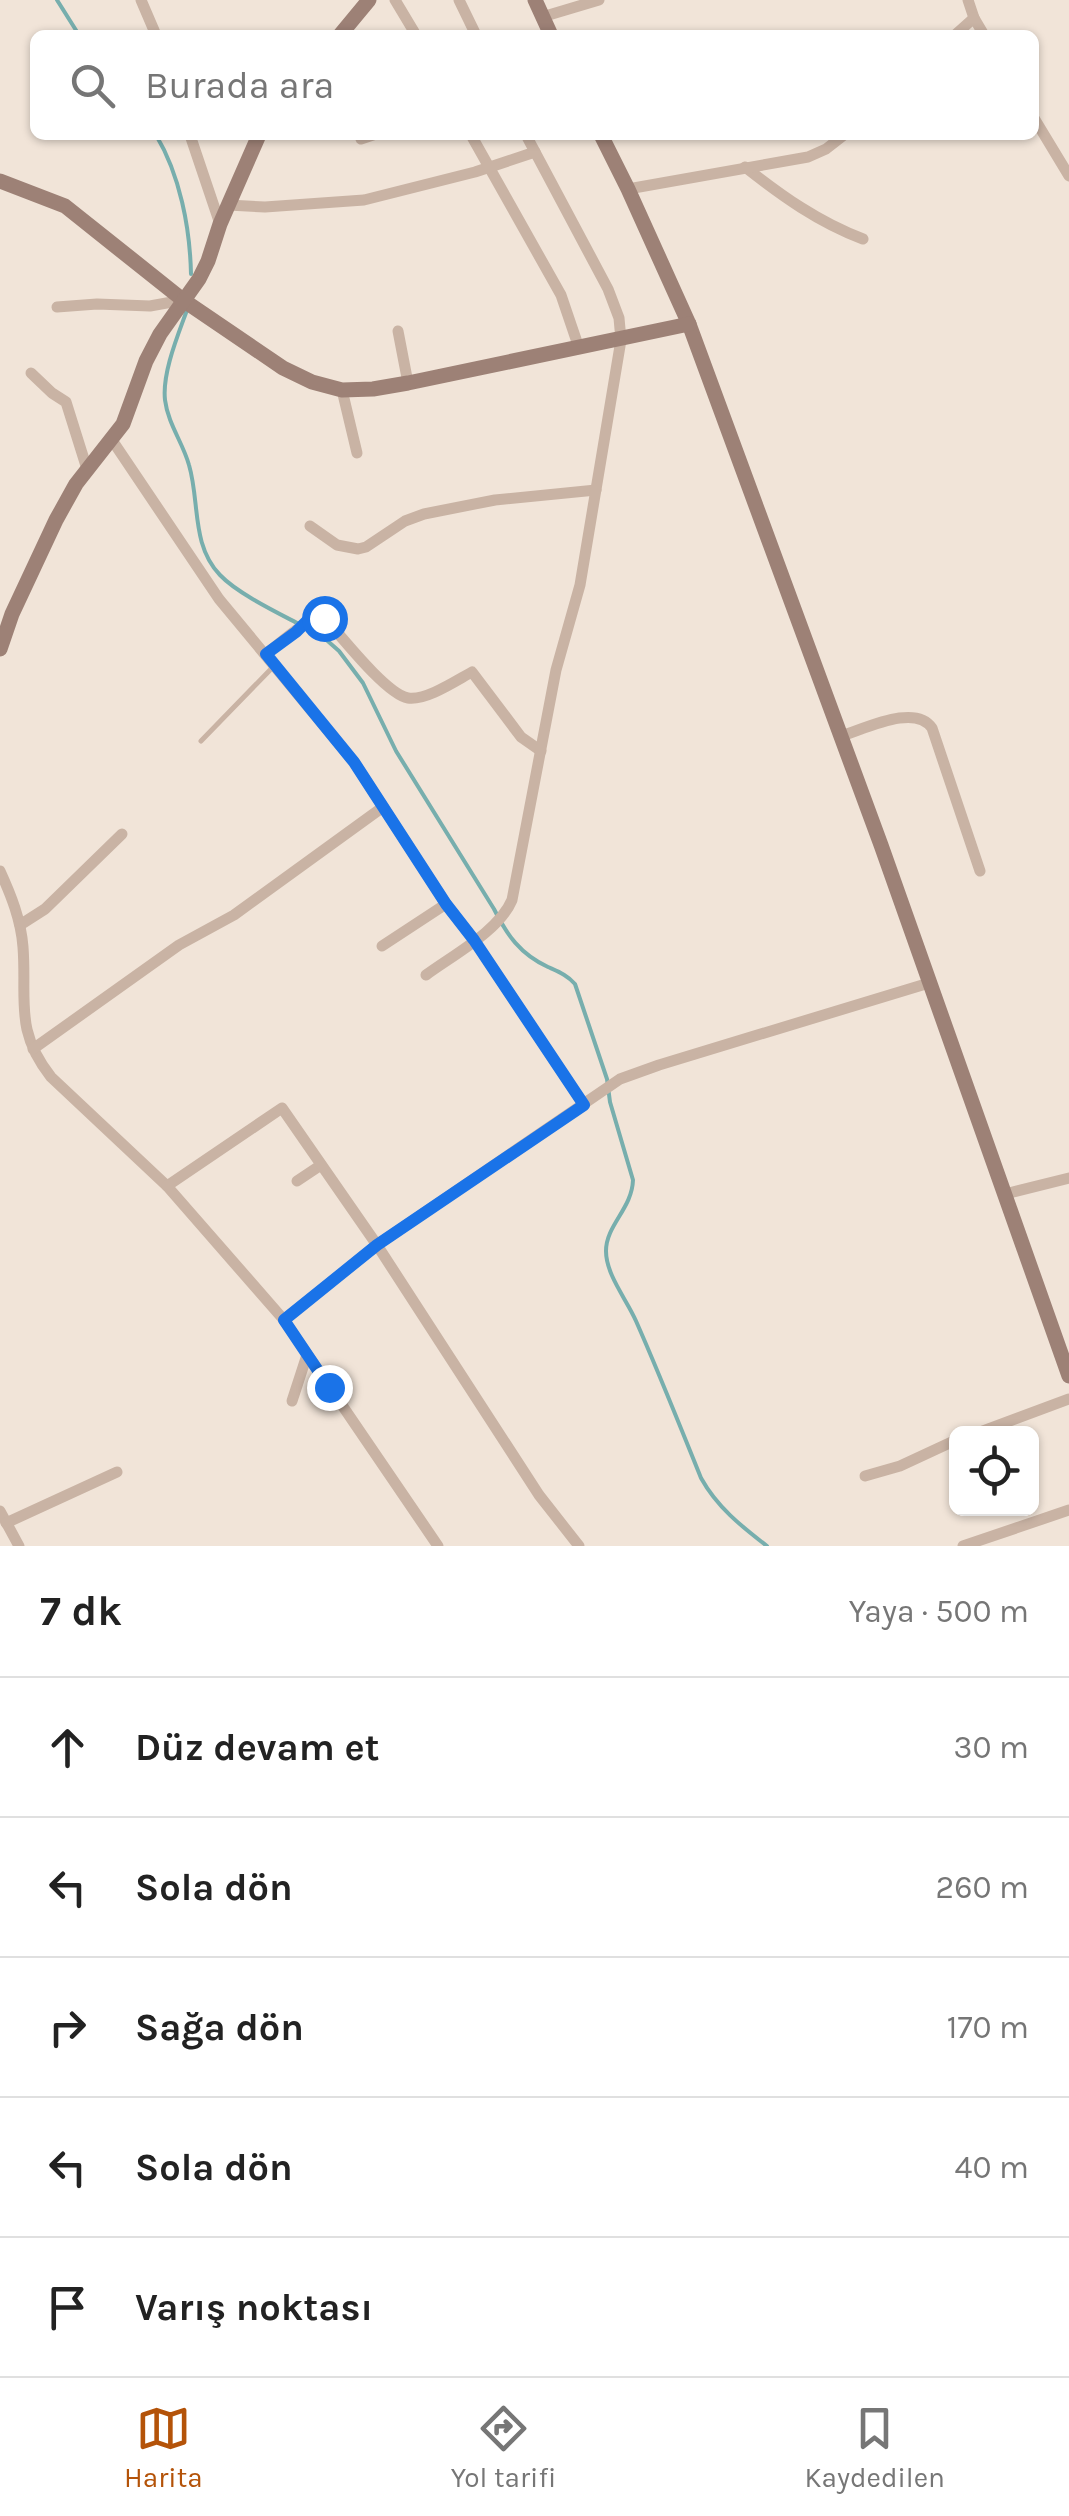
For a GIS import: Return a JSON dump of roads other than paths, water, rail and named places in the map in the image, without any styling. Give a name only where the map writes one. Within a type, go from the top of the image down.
[{"type":"street","points":[[141,0],[154,30]]},
{"type":"street","points":[[344,30],[370,0]]},
{"type":"street","points":[[395,0],[413,30]]},
{"type":"street","points":[[459,0],[474,30]]},
{"type":"street","points":[[535,0],[549,30]]},
{"type":"street","points":[[542,16],[599,0]]},
{"type":"street","points":[[968,0],[981,30]]},
{"type":"street","points":[[960,30],[974,18]]},
{"type":"street","points":[[1039,126],[1069,176]]},
{"type":"street","points":[[192,140],[220,224]]},
{"type":"street","points":[[0,648],[56,520],[87,469],[122,424],[146,361],[199,279],[257,140]]},
{"type":"street","points":[[474,140],[561,295],[579,348]]},
{"type":"street","points":[[426,975],[494,926],[512,900],[556,670],[580,584],[621,340],[619,318],[608,289],[529,140]]},
{"type":"street","points":[[604,140],[689,324],[1069,1376]]},
{"type":"street","points":[[628,188],[808,157],[838,140]]},
{"type":"street","points":[[228,205],[265,207],[364,200],[490,168],[535,152]]},
{"type":"street","points":[[745,167],[808,214],[863,239]]},
{"type":"street","points":[[0,181],[65,206],[183,300],[283,368],[342,390],[374,390],[689,324]]},
{"type":"street","points":[[57,307],[150,306],[183,300]]},
{"type":"street","points":[[398,331],[408,383]]},
{"type":"street","points":[[32,373],[66,402],[87,469]]},
{"type":"street","points":[[342,390],[357,452]]},
{"type":"street","points":[[112,440],[219,598],[354,762],[584,1105]]},
{"type":"street","points":[[310,526],[337,545],[358,549],[424,514],[495,500],[596,490]]},
{"type":"street","points":[[271,660],[308,620],[320,616],[379,678],[408,698],[423,697],[472,672],[521,738],[541,751]]},
{"type":"street","points":[[841,736],[903,717],[926,720],[980,871]]},
{"type":"street","points":[[34,1049],[179,946],[234,915],[384,807]]},
{"type":"street","points":[[20,925],[44,909],[122,834]]},
{"type":"street","points":[[0,871],[20,925],[24,1024],[40,1063],[167,1186],[284,1320],[438,1546]]},
{"type":"street","points":[[382,946],[446,904]]},
{"type":"street","points":[[284,1320],[377,1245],[620,1079],[930,983]]},
{"type":"street","points":[[167,1186],[282,1108],[377,1245],[539,1494],[579,1546]]},
{"type":"street","points":[[297,1181],[322,1165]]},
{"type":"street","points":[[1005,1194],[1069,1178]]},
{"type":"street","points":[[292,1401],[307,1355]]},
{"type":"street","points":[[998,1426],[1069,1400]]},
{"type":"street","points":[[865,1476],[900,1466],[949,1443]]},
{"type":"street","points":[[20,1546],[3,1517],[118,1472]]},
{"type":"street","points":[[963,1546],[1069,1510]]},
{"type":"lane","points":[[200,741],[271,660]]},
{"type":"waterway","points":[[57,0],[76,30]]},
{"type":"waterway","points":[[158,140],[182,202],[191,274]]},
{"type":"waterway","points":[[187,310],[168,366],[165,400],[189,465],[204,550],[227,582],[299,624]]},
{"type":"waterway","points":[[307,628],[339,651],[363,683],[396,751],[509,935],[538,962],[575,984],[607,1079],[633,1180],[628,1200],[607,1242],[609,1269],[636,1321],[701,1478],[722,1507],[767,1546]]}]
